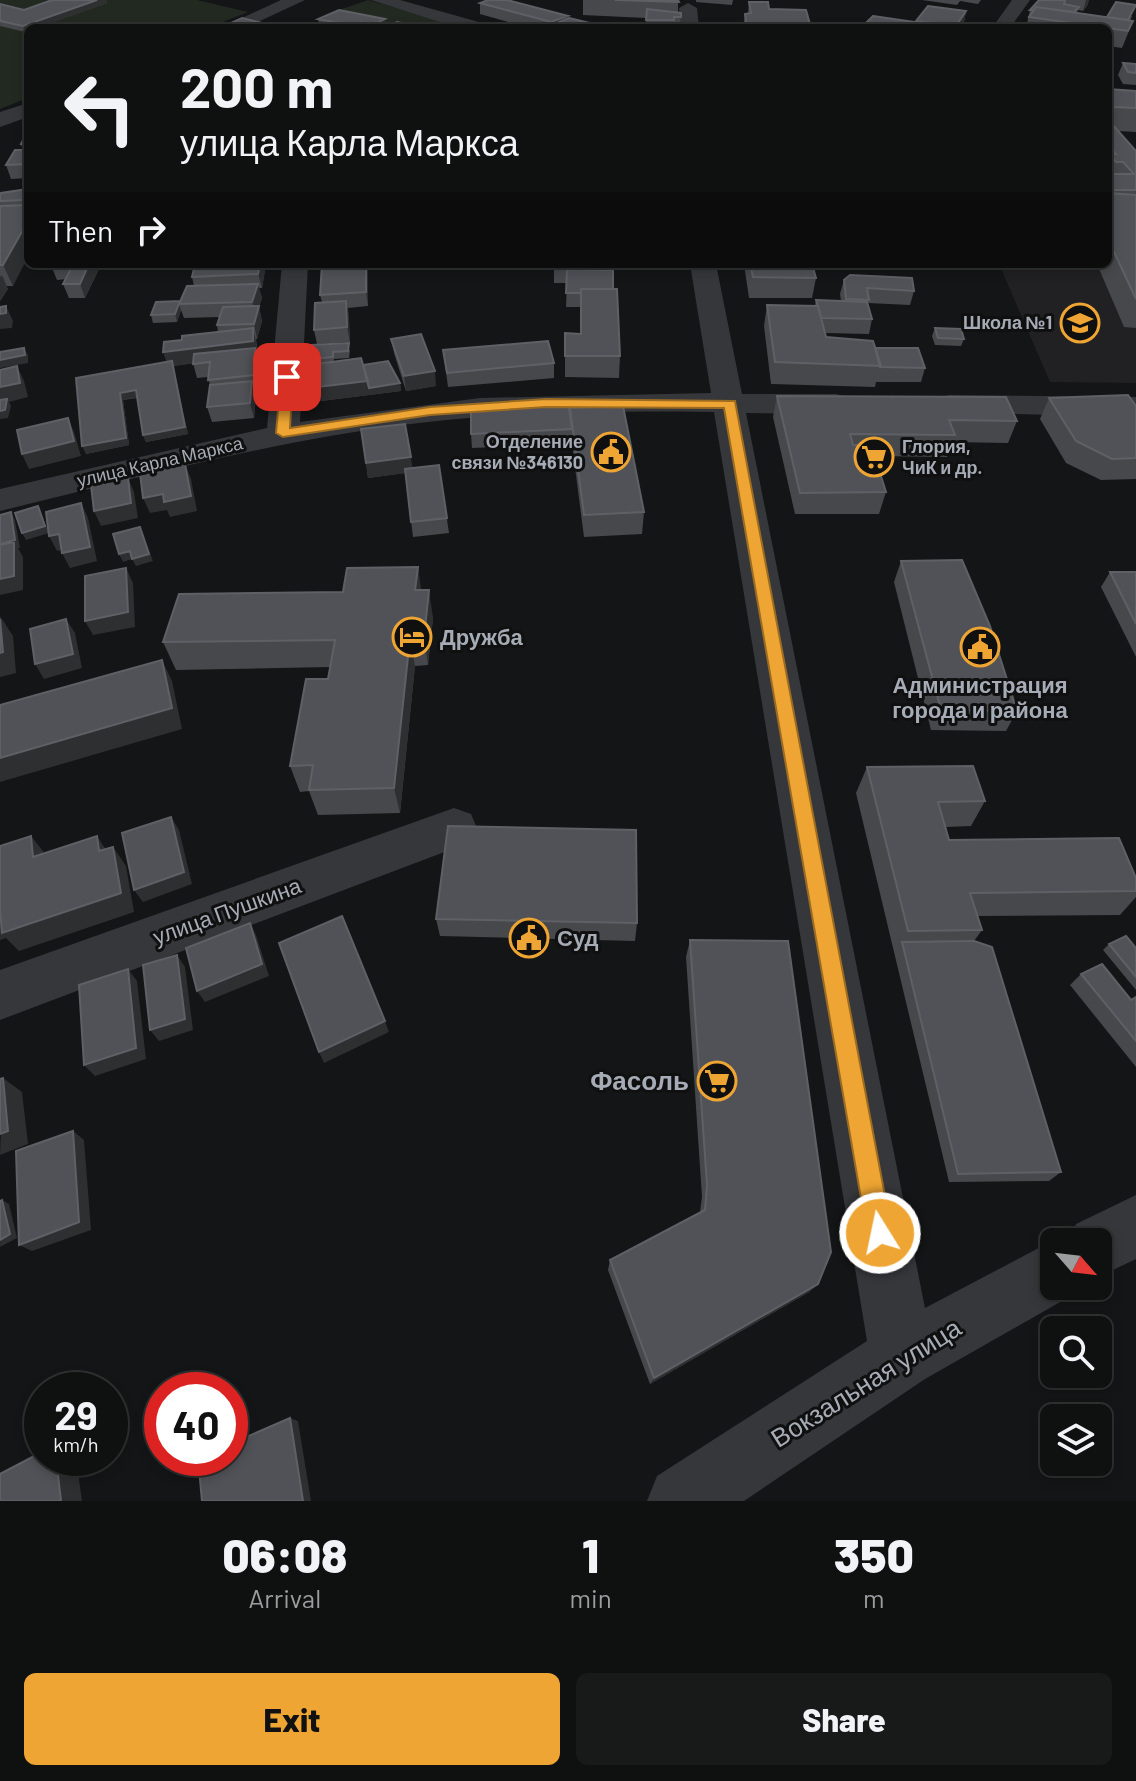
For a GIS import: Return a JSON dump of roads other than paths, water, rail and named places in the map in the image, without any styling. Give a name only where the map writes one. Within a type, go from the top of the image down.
[{"type":"street","points":[[238,24],[296,0]]},
{"type":"street","points":[[380,0],[465,24]]},
{"type":"street","points":[[1004,24],[1021,0]]},
{"type":"street","points":[[688,8],[690,24]]},
{"type":"street","points":[[0,120],[24,111]]},
{"type":"street","points":[[283,433],[295,268]]},
{"type":"street","points":[[704,268],[902,1356]]},
{"type":"street","name":"улица Карла Маркса","points":[[0,500],[283,433],[430,411],[546,403],[867,404]]},
{"type":"street","points":[[914,404],[1136,407]]},
{"type":"street","name":"улица Пушкина","points":[[0,995],[454,828]]},
{"type":"street","points":[[1112,1238],[1136,1225]]},
{"type":"street","name":"Вокзальная улица","points":[[682,1501],[902,1356],[1040,1279]]},
{"type":"place","name":"Школа №1","points":[[1080,323]]},
{"type":"place","name":"Отделение связи №346130","points":[[611,452]]},
{"type":"place","name":"Глория, ЧиК и др.","points":[[874,457]]},
{"type":"place","name":"Дружба","points":[[412,637]]},
{"type":"place","name":"Администрация города и района","points":[[980,647]]},
{"type":"place","name":"Суд","points":[[529,938]]},
{"type":"place","name":"Фасоль","points":[[717,1081]]}]
